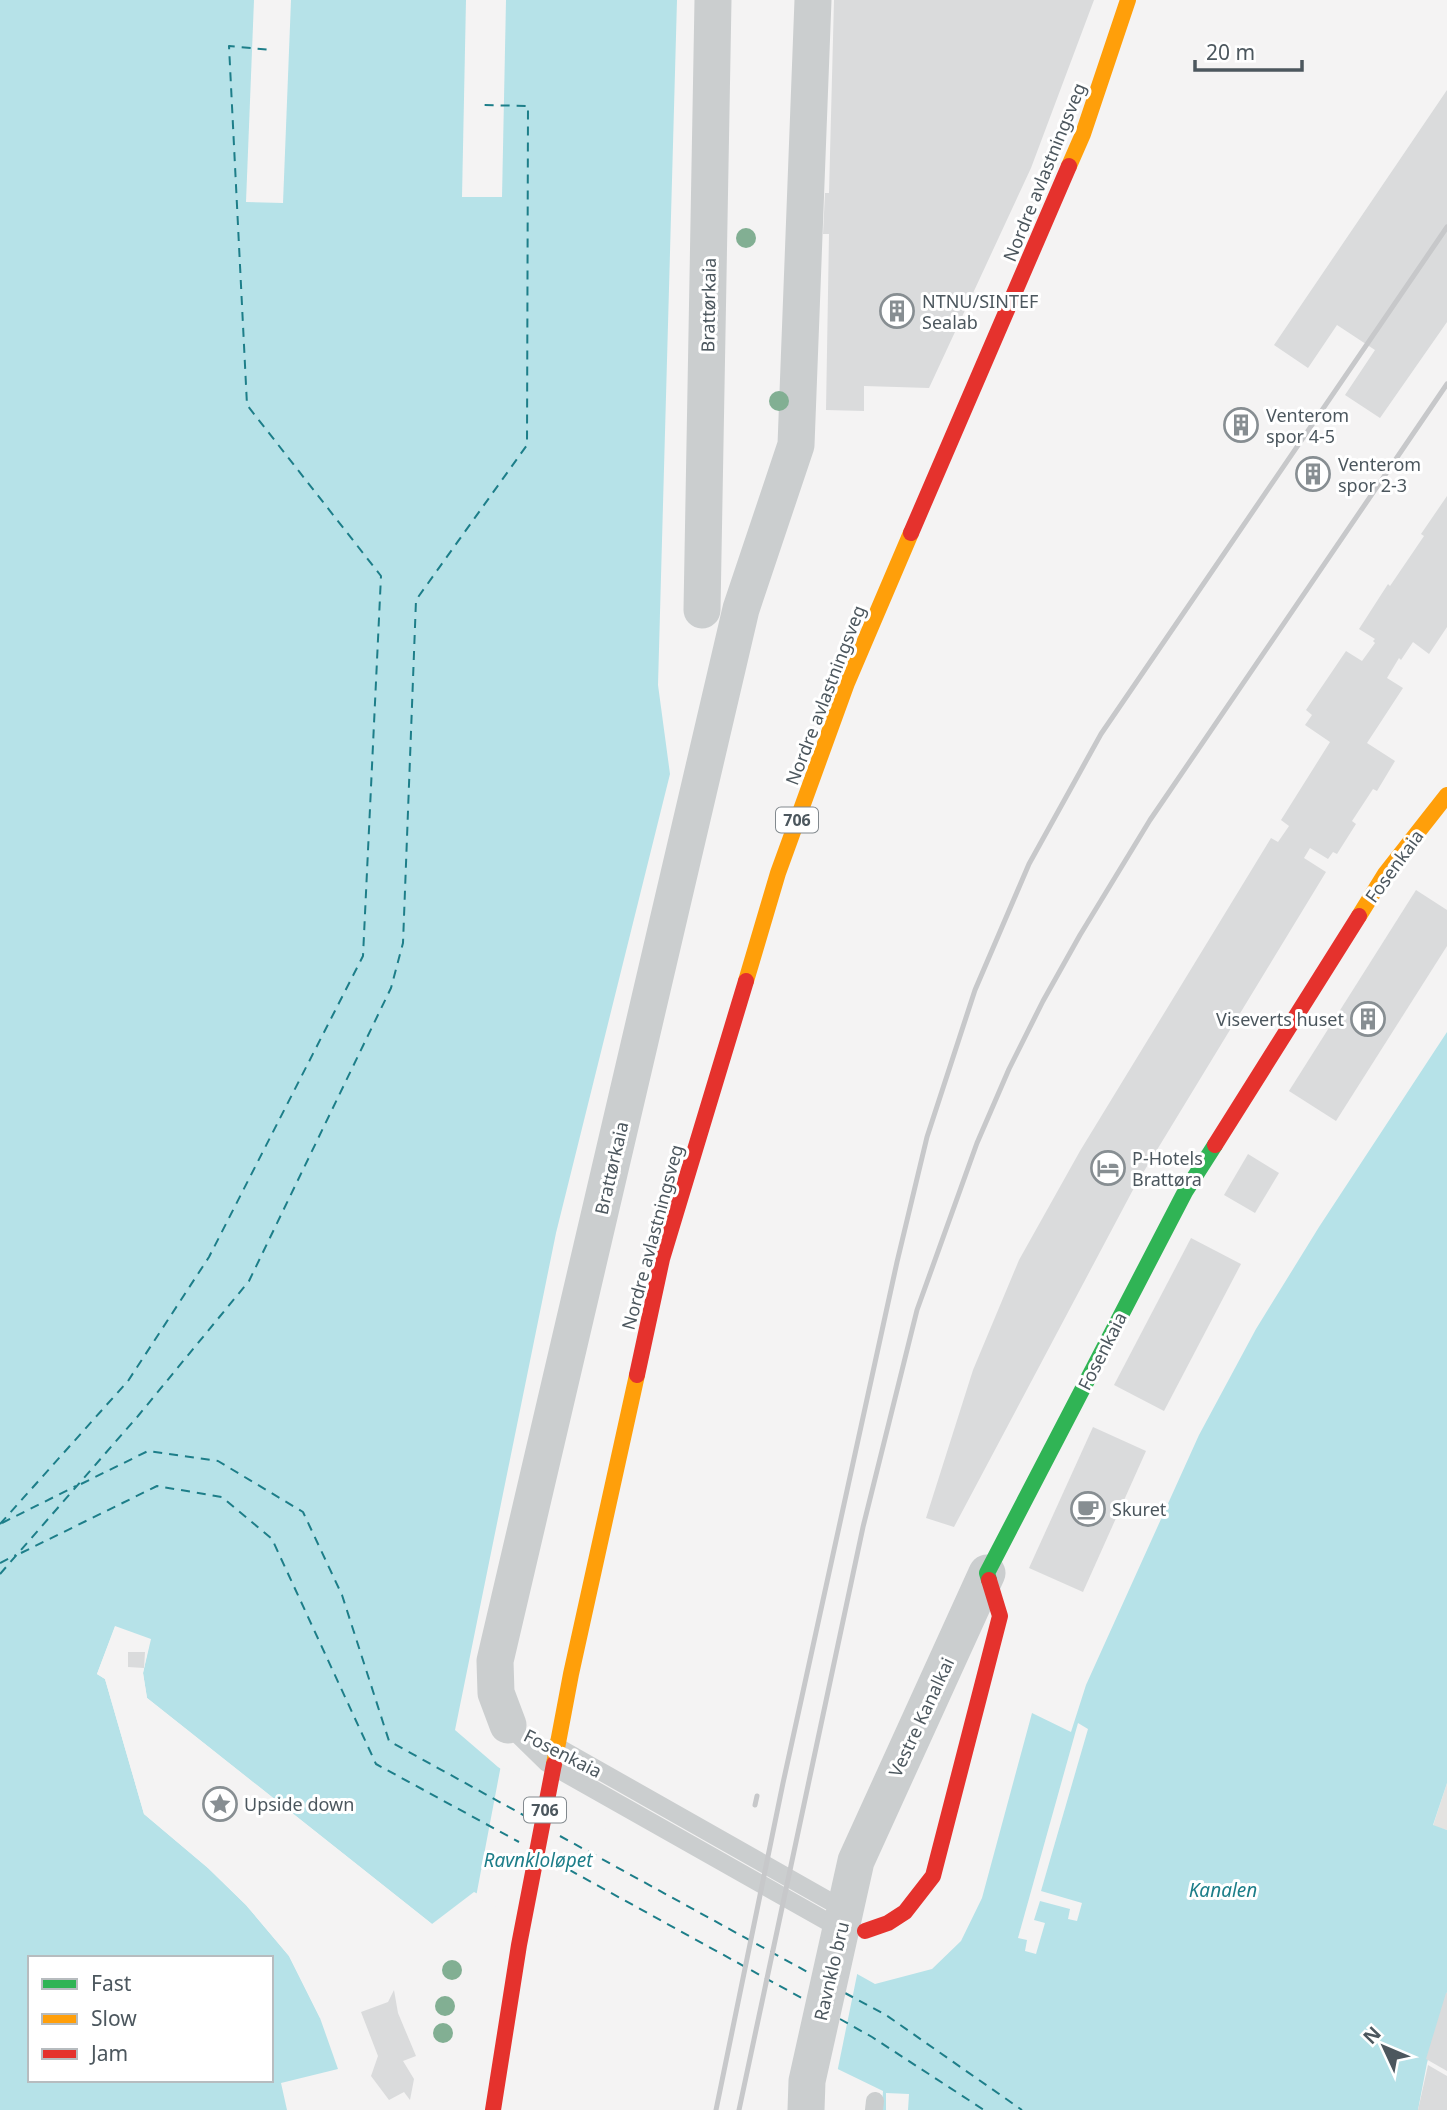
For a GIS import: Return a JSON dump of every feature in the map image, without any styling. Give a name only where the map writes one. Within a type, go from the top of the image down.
[{"type":"main road","name":"Nordre avlastningsveg","points":[[493,2110],[519,1945],[571,1674],[662,1259],[778,873],[847,683],[1083,134],[1128,0]]},
{"type":"main road","name":"Fosenkaia","points":[[865,1931],[886,1926],[906,1913],[933,1876],[1000,1616],[987,1573],[1185,1192],[1385,874],[1447,796]]},
{"type":"street","name":"Brattørkaia","points":[[702,610],[713,0]]},
{"type":"street","name":"Brattørkaia","points":[[508,1725],[496,1693],[495,1661],[741,609],[796,445],[813,0]]},
{"type":"street","name":"Vestre Kanalkai","points":[[856,1861],[987,1573]]},
{"type":"street","name":"Ravnklo bru","points":[[806,2095],[856,1861]]},
{"type":"lane","name":"Fosenkaia","points":[[508,1725],[547,1763],[841,1931],[865,1931]]},
{"type":"shaded area","points":[[1447,1783],[1447,1830],[1433,1826]]},
{"type":"water","name":"Kanalen","points":[[0,0],[677,0],[658,685],[670,774],[556,1233],[455,1730],[498,1767],[558,1806],[875,1984],[932,1969],[961,1941],[982,1898],[1032,1713],[1071,1732],[1086,1685],[1199,1435],[1256,1329],[1319,1227],[1447,1032],[1447,1783],[1433,1825],[1447,1830],[1447,1992],[1427,2063],[1418,2110],[882,2110],[883,2091],[474,1892],[432,1924],[147,1698],[143,1673],[150,1640],[115,1627],[97,1674],[105,1679],[144,1814],[208,1868],[246,1905],[289,1956],[320,2018],[338,2069],[281,2083],[287,2110],[0,2110]]},
{"type":"pier","points":[[254,0],[291,0],[283,203],[246,202]]},
{"type":"pier","points":[[466,0],[506,0],[502,197],[462,197]]},
{"type":"pier","points":[[115,1626],[151,1639],[143,1673],[147,1698],[432,1924],[430,1926],[144,1701],[140,1673],[146,1642],[117,1631],[101,1673],[108,1678],[147,1812],[210,1865],[249,1903],[292,1953],[323,2016],[320,2018],[289,1956],[246,1905],[208,1868],[144,1814],[105,1679],[97,1674]]},
{"type":"pier","points":[[1078,1723],[1088,1729],[1041,1891],[1082,1903],[1077,1921],[1068,1919],[1070,1909],[1040,1901],[1034,1920],[1045,1923],[1036,1954],[1025,1951],[1027,1940],[1018,1938]]},
{"type":"pier","name":"Ravnkloløpet","points":[[501,1765],[559,1803],[858,1970],[837,2073],[476,1897]]},
{"type":"pier","points":[[886,2093],[909,2094],[908,2110],[886,2110]]},
{"type":"building","points":[[834,0],[1094,0],[1031,168],[929,388],[864,386],[864,411],[826,410],[829,234],[823,234],[825,193],[829,193]]},
{"type":"building","points":[[1447,90],[1447,322],[1380,418],[1345,395],[1375,350],[1337,325],[1308,368],[1274,345]]},
{"type":"building","name":"Venterom spor 4-5","points":[[1243,411],[1254,418],[1239,440],[1228,432]]},
{"type":"building","name":"Venterom spor 2-3","points":[[1315,459],[1325,466],[1311,489],[1301,482]]},
{"type":"building","name":"P-Hotels Brattøra","points":[[1447,496],[1447,627],[1429,654],[1413,642],[1401,660],[1399,658],[1387,678],[1403,688],[1367,743],[1395,761],[1377,791],[1373,789],[1352,821],[1356,824],[1337,854],[1333,852],[1328,859],[1310,848],[1304,858],[1326,872],[1135,1186],[954,1527],[926,1518],[973,1370],[1019,1260],[1080,1151],[1271,838],[1278,842],[1289,826],[1281,820],[1330,742],[1305,725],[1312,715],[1306,710],[1346,651],[1362,661],[1375,643],[1375,639],[1359,629],[1424,536],[1421,534]]},
{"type":"building","name":"Viseverts huset","points":[[1416,890],[1447,910],[1447,946],[1336,1121],[1289,1091]]},
{"type":"building","points":[[1248,1154],[1279,1173],[1255,1213],[1224,1195]]},
{"type":"building","points":[[1191,1238],[1241,1264],[1164,1411],[1114,1385]]},
{"type":"building","name":"Skuret","points":[[1093,1427],[1146,1451],[1083,1592],[1029,1568]]},
{"type":"building","points":[[128,1652],[145,1652],[144,1668],[128,1667]]},
{"type":"building","points":[[394,1990],[398,2013],[416,2056],[403,2061],[414,2079],[410,2100],[404,2092],[389,2100],[371,2076],[378,2056],[361,2012],[388,2002]]},
{"type":"building","points":[[1447,1993],[1447,2071],[1426,2059]]},
{"type":"building","points":[[1428,2065],[1447,2076],[1447,2110],[1418,2110]]},
{"type":"ferry route","points":[[0,1524],[128,1381],[209,1257],[363,956],[381,576],[247,405],[229,46],[271,50]]},
{"type":"ferry route","points":[[0,1574],[138,1416],[249,1281],[391,988],[403,943],[416,600],[527,445],[528,106],[484,105]]},
{"type":"ferry route","points":[[81,1484],[148,1451],[218,1461],[303,1512],[342,1595],[389,1741],[525,1816]]},
{"type":"ferry route","points":[[2,1523],[76,1486]]},
{"type":"ferry route","points":[[21,1553],[157,1486],[222,1497],[272,1539],[376,1764],[519,1842]]},
{"type":"ferry route","points":[[0,1563],[16,1555]]},
{"type":"ferry route","points":[[560,1836],[813,1975]]},
{"type":"ferry route","points":[[555,1862],[807,2001]]},
{"type":"ferry route","points":[[845,1993],[886,2015],[1022,2110]]},
{"type":"ferry route","points":[[840,2019],[984,2110]]},
{"type":"railway","points":[[716,2110],[783,1783],[897,1262],[927,1137],[975,990],[1029,864],[1101,734],[1447,227]]},
{"type":"railway","points":[[739,2110],[863,1527],[917,1310],[977,1143],[1009,1069],[1043,1001],[1150,820],[1447,384]]},
{"type":"railway","points":[[755,1805],[757,1796]]},
{"type":"traffic: fast","points":[[989,1580],[987,1573],[1185,1192],[1215,1145]]},
{"type":"traffic: slow","points":[[1069,166],[1083,134],[1128,0]]},
{"type":"traffic: slow","points":[[746,981],[778,873],[847,683],[911,533]]},
{"type":"traffic: slow","points":[[1359,916],[1385,874],[1447,795]]},
{"type":"traffic: slow","points":[[554,1764],[571,1674],[637,1375]]},
{"type":"traffic: jam","points":[[911,533],[1069,166]]},
{"type":"traffic: jam","points":[[1215,1145],[1359,916]]},
{"type":"traffic: jam","points":[[637,1375],[662,1259],[746,981]]},
{"type":"traffic: jam","points":[[865,1931],[888,1923],[905,1912],[933,1876],[1000,1616],[989,1580]]},
{"type":"traffic: jam","points":[[493,2110],[519,1945],[554,1764]]},
{"type":"place","name":"NTNU/SINTEF Sealab","points":[[897,311]]},
{"type":"place","name":"Venterom spor 4-5","points":[[1241,425]]},
{"type":"place","name":"Venterom spor 2-3","points":[[1313,474]]},
{"type":"place","name":"Viseverts huset","points":[[1368,1019]]},
{"type":"place","name":"P-Hotels Brattøra","points":[[1108,1168]]},
{"type":"place","name":"Skuret","points":[[1088,1509]]},
{"type":"place","name":"Upside down","points":[[220,1804]]}]
